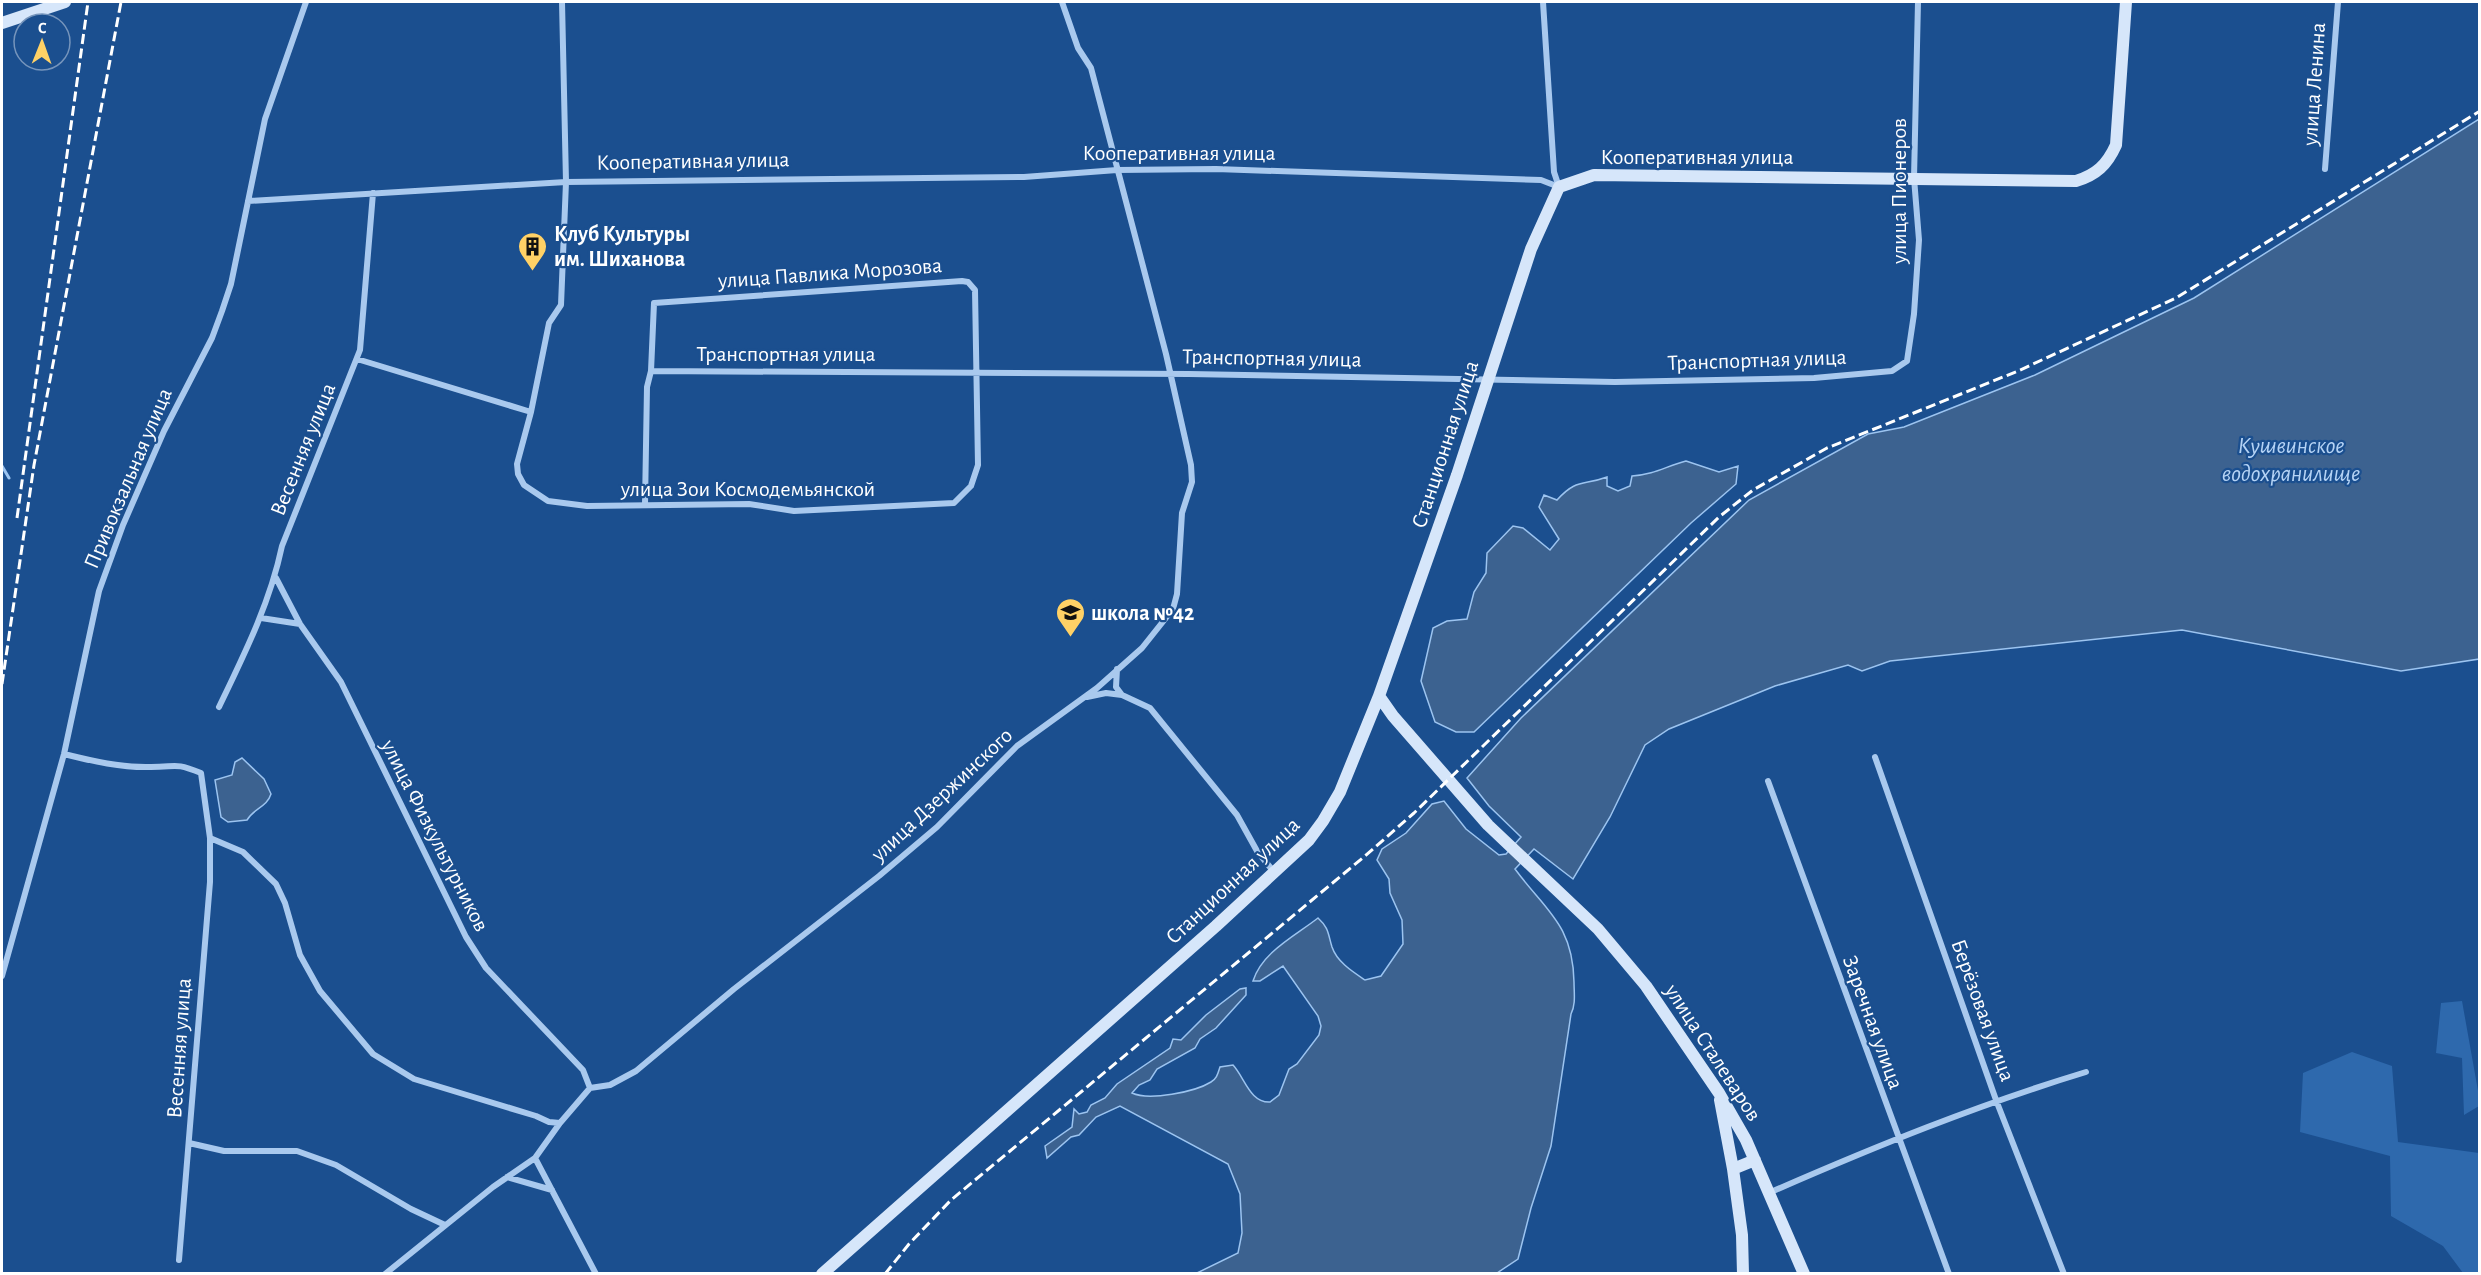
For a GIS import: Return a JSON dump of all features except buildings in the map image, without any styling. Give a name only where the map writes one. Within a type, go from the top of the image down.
[{"type":"main road","points":[[2,23],[65,2]]},
{"type":"main road","name":"Кооперативная улица","points":[[1559,187],[1594,174],[2076,181],[2092,176],[2102,168],[2116,146],[2126,2]]},
{"type":"main road","name":"Станционная улица","points":[[822,1274],[1275,872],[1309,840],[1332,808],[1379,696],[1457,475],[1531,249],[1559,187]]},
{"type":"main road","name":"улица Сталеваров","points":[[1379,696],[1393,716],[1488,825],[1548,880],[1633,968],[1719,1093],[1771,1192],[1804,1274]]},
{"type":"main road","points":[[1719,1093],[1742,1235],[1743,1274]]},
{"type":"main road","points":[[1733,1169],[1755,1160]]},
{"type":"street","name":"Привокзальная улица","points":[[2,976],[64,754],[99,591],[123,525],[164,431],[212,338],[231,284],[265,119],[306,2]]},
{"type":"street","points":[[357,359],[531,412],[549,323],[561,305],[566,182],[562,2]]},
{"type":"street","name":"улица Дзержинского","points":[[590,1088],[610,1085],[636,1071],[734,989],[879,876],[937,826],[1017,746],[1085,697],[1142,648],[1173,609],[1177,594],[1182,513],[1192,482],[1191,465],[1171,374],[1091,68],[1078,48],[1062,2]]},
{"type":"street","points":[[1543,2],[1554,172],[1559,187]]},
{"type":"street","name":"улица Пионеров","points":[[1892,371],[1907,361],[1914,314],[1919,240],[1914,178],[1918,2]]},
{"type":"street","name":"улица Ленина","points":[[2325,169],[2338,2]]},
{"type":"street","name":"Кооперативная улица","points":[[248,201],[566,182],[1024,177],[1117,170],[1216,169],[1541,180],[1559,187]]},
{"type":"street","name":"Весенняя улица","points":[[219,707],[261,618],[264,601],[276,578],[282,546],[357,359],[363,325],[373,193]]},
{"type":"street","name":"улица Павлика Морозова","points":[[651,371],[654,303],[962,281],[972,285]]},
{"type":"street","name":"улица Зои Космодемьянской","points":[[531,412],[517,464],[518,474],[524,485],[534,494],[548,501],[587,506],[749,504],[794,511],[954,503],[971,486],[978,465],[975,372],[976,300],[972,285]]},
{"type":"street","points":[[645,504],[647,387],[651,371]]},
{"type":"street","name":"Транспортная улица","points":[[651,371],[1171,374],[1615,382],[1814,378],[1892,371]]},
{"type":"street","name":"улица Физкультурников","points":[[276,578],[300,624],[341,682],[466,937],[486,968],[583,1070],[590,1088]]},
{"type":"street","points":[[261,618],[300,624]]},
{"type":"street","points":[[1117,669],[1116,687],[1122,695]]},
{"type":"street","points":[[1085,697],[1106,693],[1122,695],[1150,708],[1237,815],[1257,851],[1275,872]]},
{"type":"street","points":[[64,754],[92,761],[152,767],[177,763],[201,773],[210,838],[243,852],[276,884],[285,903],[300,954],[320,991],[373,1054],[414,1079],[549,1122],[560,1123]]},
{"type":"street","name":"Берёзовая улица","points":[[1875,757],[1996,1100],[2064,1274]]},
{"type":"street","name":"Заречная улица","points":[[1768,781],[1949,1274]]},
{"type":"street","name":"Весенняя улица","points":[[180,1260],[210,882],[210,838]]},
{"type":"street","points":[[1771,1192],[1897,1137],[1996,1100],[2086,1072]]},
{"type":"street","points":[[385,1274],[507,1177],[535,1158],[560,1123],[590,1088]]},
{"type":"street","points":[[549,1122],[552,1136]]},
{"type":"street","points":[[189,1143],[224,1151],[297,1151],[336,1165],[445,1225]]},
{"type":"street","points":[[535,1158],[596,1274]]},
{"type":"street","points":[[507,1177],[552,1190]]},
{"type":"shaded area","points":[[2462,1001],[2480,1102],[2479,1106],[2464,1115],[2462,1058],[2436,1053],[2441,1003]]},
{"type":"shaded area","points":[[2352,1052],[2392,1066],[2398,1142],[2479,1153],[2479,1273],[2463,1273],[2443,1246],[2391,1216],[2390,1156],[2300,1132],[2303,1073]]},
{"type":"water","name":"Кушвинское водохранилище","points":[[2479,119],[2479,659],[2401,671],[2182,630],[1890,661],[1862,671],[1848,665],[1775,686],[1669,729],[1645,745],[1610,817],[1573,879],[1534,849],[1515,869],[1547,907],[1563,932],[1572,962],[1574,1006],[1551,1146],[1531,1208],[1518,1259],[1497,1273],[1197,1273],[1238,1253],[1242,1233],[1240,1194],[1228,1164],[1120,1106],[1096,1117],[1079,1135],[1071,1137],[1047,1158],[1045,1146],[1072,1127],[1074,1109],[1079,1114],[1087,1112],[1091,1105],[1105,1098],[1117,1084],[1170,1048],[1173,1039],[1181,1040],[1206,1015],[1240,989],[1246,988],[1246,995],[1216,1028],[1200,1039],[1195,1048],[1157,1069],[1150,1080],[1139,1085],[1132,1093],[1160,1096],[1194,1089],[1213,1081],[1220,1067],[1233,1065],[1248,1089],[1257,1098],[1270,1102],[1279,1095],[1289,1069],[1297,1064],[1319,1035],[1321,1026],[1318,1016],[1283,966],[1260,981],[1253,981],[1264,961],[1280,945],[1318,918],[1326,928],[1334,952],[1346,966],[1365,980],[1381,976],[1403,944],[1402,920],[1390,893],[1389,879],[1377,860],[1382,849],[1406,833],[1432,804],[1444,801],[1466,829],[1499,855],[1506,854],[1521,837],[1489,806],[1467,778],[1521,718],[1749,500],[1868,434],[1904,427],[2035,375],[2194,298]]},
{"type":"water","points":[[1686,461],[1719,472],[1738,466],[1736,484],[1691,523],[1474,732],[1456,732],[1435,722],[1421,681],[1433,628],[1447,621],[1467,619],[1474,592],[1486,573],[1487,553],[1513,526],[1523,528],[1550,550],[1559,539],[1539,507],[1544,495],[1557,500],[1575,485],[1607,477],[1607,486],[1618,491],[1630,486],[1632,476],[1654,472]]},
{"type":"water","points":[[242,758],[264,779],[271,794],[267,802],[247,820],[228,822],[221,817],[215,780],[232,775],[235,762]]},
{"type":"waterway","points":[[2,466],[9,478]]},
{"type":"railway","points":[[17,518],[88,2]]},
{"type":"railway","points":[[2,684],[34,465],[121,2]]},
{"type":"railway","points":[[885,1274],[909,1244],[951,1200],[1414,813],[1719,517],[1753,490],[1827,448],[2018,371],[2176,298],[2480,111]]},
{"type":"place","name":"Клуб Культуры им. Шиханова","points":[[533,272]]},
{"type":"place","name":"школа №42","points":[[1070,638]]}]
